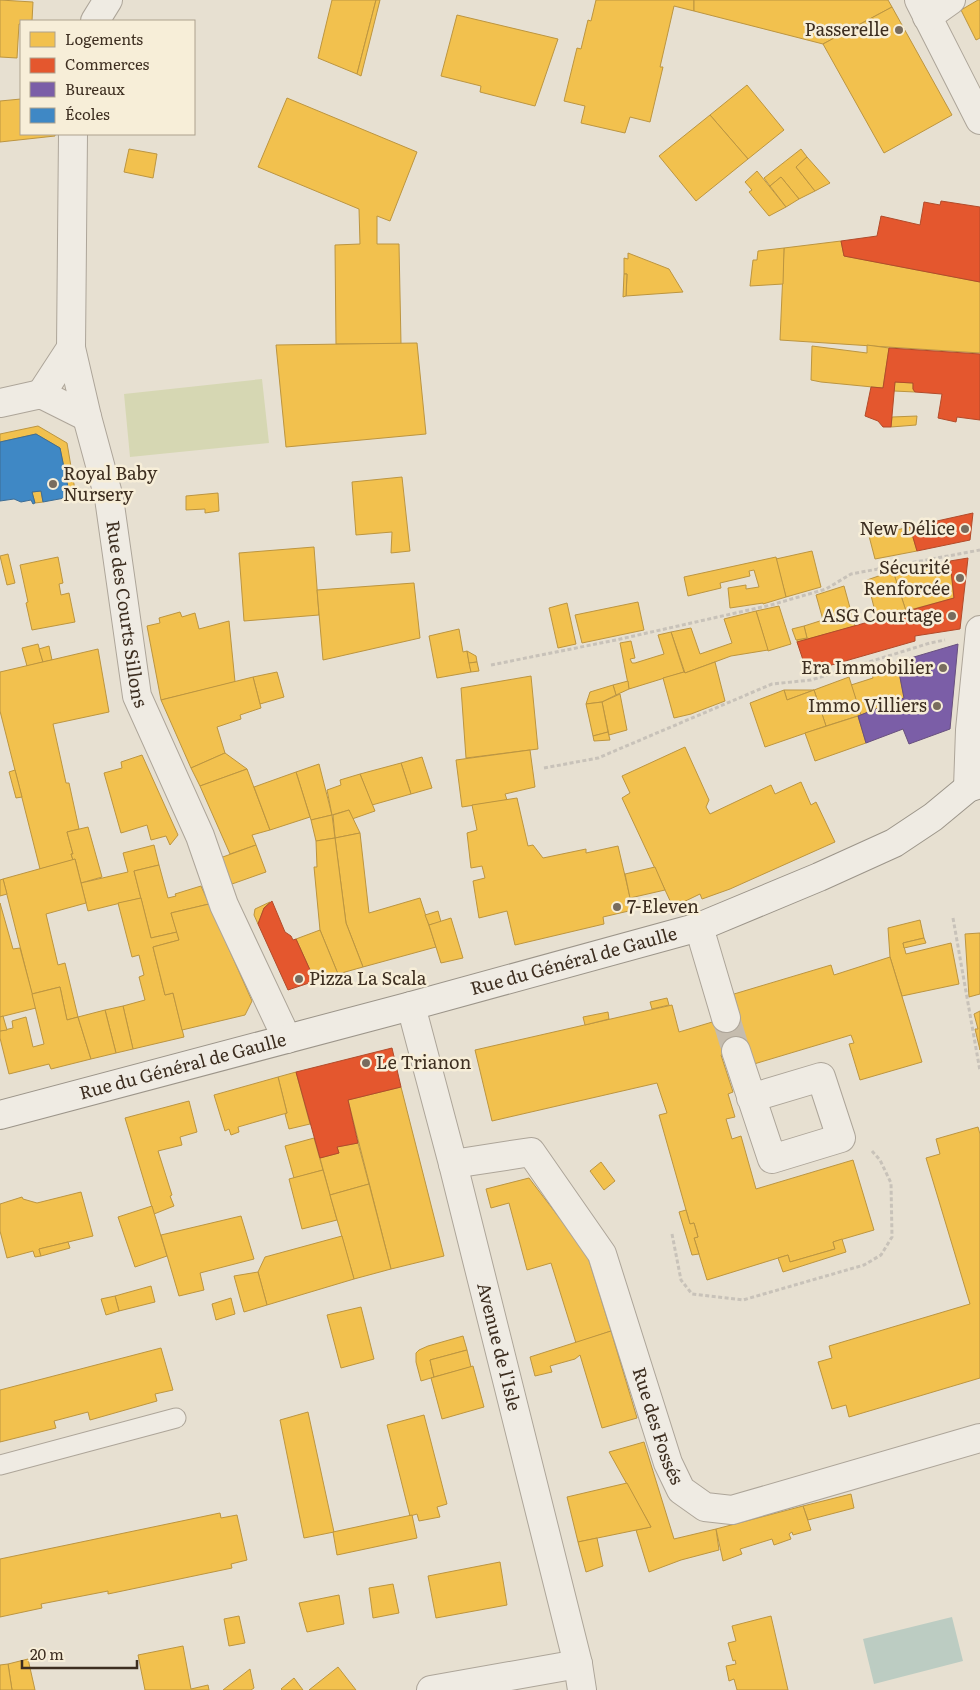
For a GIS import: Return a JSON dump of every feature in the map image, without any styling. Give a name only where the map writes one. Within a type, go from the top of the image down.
[{"type":"street","points":[[96,20],[108,0]]},
{"type":"street","points":[[951,0],[923,8],[980,120]]},
{"type":"street","name":"Rue des Courts Sillons","points":[[73,135],[71,348],[109,498],[137,696],[200,836],[224,905],[288,1039]]},
{"type":"street","points":[[41,394],[71,348]]},
{"type":"street","points":[[0,403],[41,394],[87,417]]},
{"type":"street","name":"Rue du Général de Gaulle","points":[[0,1115],[699,927],[819,877],[894,843],[974,786],[970,730],[980,632]]},
{"type":"street","points":[[699,927],[726,1018]]},
{"type":"street","name":"Avenue de l'Isle","points":[[411,1006],[453,1164],[578,1664],[582,1690]]},
{"type":"street","points":[[736,1051],[751,1098],[772,1159],[841,1138],[821,1076],[751,1098]]},
{"type":"street","name":"Rue des Fossés","points":[[453,1164],[531,1152],[602,1254],[668,1463],[682,1490],[705,1507],[732,1510],[980,1438]]},
{"type":"street","points":[[431,1690],[578,1664]]},
{"type":"lane","points":[[0,1464],[176,1418]]},
{"type":"path","points":[[491,665],[616,640],[771,605],[826,589],[851,574],[980,550]]},
{"type":"path","points":[[544,768],[598,758],[772,684],[811,680],[930,643],[980,632]]},
{"type":"path","points":[[953,918],[980,1070]]},
{"type":"path","points":[[672,1234],[681,1280],[692,1294],[743,1300],[864,1265],[881,1254],[892,1237],[891,1184],[880,1160],[865,1144],[841,1138]]},
{"type":"green space","points":[[262,379],[269,443],[130,457],[124,394]]},
{"type":"shaded area","points":[[952,1617],[963,1661],[874,1684],[863,1639]]},
{"type":"building: Logements","points":[[0,0],[33,2],[32,20],[20,20],[17,58],[0,57]]},
{"type":"building: Logements","points":[[332,0],[376,0],[357,74],[318,58]]},
{"type":"building: Logements","points":[[376,0],[380,0],[361,76],[357,74]]},
{"type":"building: Logements","points":[[596,0],[694,0],[694,11],[674,6],[660,67],[663,67],[650,122],[630,117],[625,133],[581,123],[585,106],[564,101],[577,48],[581,49],[588,20],[591,21]]},
{"type":"building: Logements","points":[[694,0],[888,0],[892,7],[823,44],[694,11]]},
{"type":"building: Logements","points":[[980,0],[980,38],[976,40],[961,10]]},
{"type":"building: Logements","points":[[892,7],[952,115],[884,153],[823,44]]},
{"type":"building: Logements","points":[[457,15],[558,39],[535,106],[480,92],[481,86],[441,76]]},
{"type":"building: Logements","points":[[747,85],[784,130],[748,159],[710,115]]},
{"type":"building: Logements","points":[[287,98],[417,152],[390,221],[377,216],[377,244],[399,244],[401,344],[336,344],[335,245],[360,244],[359,209],[258,167]]},
{"type":"building: Logements","points":[[20,99],[20,135],[55,136],[0,142],[0,101]]},
{"type":"building: Logements","points":[[710,115],[748,159],[696,201],[659,156]]},
{"type":"building: Logements","points":[[129,149],[157,154],[153,178],[124,172]]},
{"type":"building: Logements","points":[[801,149],[807,157],[796,167],[815,191],[799,199],[781,177],[770,186],[764,178]]},
{"type":"building: Logements","points":[[807,157],[830,183],[815,191],[796,167]]},
{"type":"building: Logements","points":[[757,171],[786,207],[769,216],[749,192],[752,190],[745,182]]},
{"type":"building: Logements","points":[[781,177],[799,199],[786,207],[770,186]]},
{"type":"building: Logements","points":[[841,241],[844,256],[980,282],[980,353],[780,340],[784,248]]},
{"type":"building: Logements","points":[[784,248],[783,284],[750,286],[753,260],[757,260],[758,251]]},
{"type":"building: Logements","points":[[628,253],[669,269],[683,292],[626,296],[627,274],[624,274],[624,258],[628,259]]},
{"type":"building: Logements","points":[[624,274],[627,274],[626,296],[623,297]]},
{"type":"building: Logements","points":[[417,343],[426,434],[286,447],[276,345]]},
{"type":"building: Logements","points":[[867,345],[889,348],[883,388],[811,380],[812,346],[867,353]]},
{"type":"building: Logements","points":[[895,382],[913,383],[915,392],[894,391]]},
{"type":"building: Logements","points":[[917,416],[916,425],[891,427],[892,417]]},
{"type":"building: Logements","points":[[38,426],[67,443],[76,496],[70,497],[60,448],[36,434],[0,442],[0,434]]},
{"type":"building: Logements","points":[[402,477],[410,551],[391,553],[392,532],[356,535],[352,482]]},
{"type":"building: Logements","points":[[41,491],[43,502],[35,503],[32,492]]},
{"type":"building: Logements","points":[[218,493],[219,511],[205,513],[205,509],[186,510],[186,496]]},
{"type":"building: Logements","points":[[910,527],[917,551],[875,559],[869,536]]},
{"type":"building: Logements","points":[[314,547],[319,615],[244,621],[239,553]]},
{"type":"building: Logements","points":[[812,551],[821,587],[786,597],[776,559]]},
{"type":"building: Logements","points":[[8,554],[15,583],[7,585],[0,556]]},
{"type":"building: Logements","points":[[58,557],[63,583],[59,584],[61,595],[69,593],[75,622],[32,630],[20,565]]},
{"type":"building: Logements","points":[[776,557],[786,597],[763,604],[730,608],[728,588],[746,585],[746,589],[759,587],[754,570],[749,571],[750,576],[720,583],[721,588],[688,596],[684,577]]},
{"type":"building: Logements","points":[[950,561],[954,598],[906,611],[893,571]]},
{"type":"building: Logements","points":[[893,571],[906,611],[877,619],[867,580]]},
{"type":"building: Logements","points":[[414,583],[420,638],[323,660],[317,590]]},
{"type":"building: Logements","points":[[844,586],[855,626],[797,642],[797,640],[807,638],[804,626],[823,620],[816,595]]},
{"type":"building: Logements","points":[[638,602],[644,630],[582,643],[575,615]]},
{"type":"building: Logements","points":[[567,603],[576,644],[558,648],[549,608]]},
{"type":"building: Logements","points":[[779,606],[791,644],[768,651],[756,611]]},
{"type":"building: Logements","points":[[756,611],[768,650],[731,656],[685,673],[671,632],[691,628],[700,654],[732,643],[724,619]]},
{"type":"building: Logements","points":[[180,612],[182,617],[195,613],[199,629],[229,621],[235,682],[161,700],[147,626],[160,623],[159,618]]},
{"type":"building: Logements","points":[[804,626],[807,638],[796,640],[792,629]]},
{"type":"building: Logements","points":[[459,629],[463,652],[467,651],[471,672],[437,678],[429,636]]},
{"type":"building: Logements","points":[[671,632],[684,672],[629,689],[620,643],[631,641],[635,658],[630,659],[632,663],[635,663],[664,654],[658,635]]},
{"type":"building: Logements","points":[[38,644],[43,662],[27,666],[22,648]]},
{"type":"building: Logements","points":[[49,646],[52,660],[43,662],[39,649]]},
{"type":"building: Logements","points":[[98,649],[109,712],[53,724],[66,783],[69,783],[79,829],[67,832],[73,860],[40,869],[0,711],[0,672]]},
{"type":"building: Logements","points":[[467,651],[476,656],[477,662],[469,663]]},
{"type":"building: Logements","points":[[477,662],[479,671],[471,672],[469,663]]},
{"type":"building: Logements","points":[[715,662],[725,701],[691,714],[674,718],[663,678],[685,673]]},
{"type":"building: Logements","points":[[897,662],[904,698],[861,715],[851,685],[873,678],[871,670]]},
{"type":"building: Logements","points":[[277,672],[284,697],[260,704],[253,677]]},
{"type":"building: Logements","points":[[531,676],[538,749],[466,758],[461,688]]},
{"type":"building: Logements","points":[[253,677],[261,708],[240,715],[241,719],[217,727],[225,753],[191,768],[161,700]]},
{"type":"building: Logements","points":[[849,677],[861,715],[826,726],[814,690]]},
{"type":"building: Logements","points":[[628,681],[629,689],[616,695],[613,685]]},
{"type":"building: Logements","points":[[613,685],[616,695],[602,702],[586,704],[590,692]]},
{"type":"building: Logements","points":[[784,690],[814,690],[787,700]]},
{"type":"building: Logements","points":[[784,690],[787,700],[814,690],[826,726],[765,747],[750,703]]},
{"type":"building: Logements","points":[[620,694],[627,730],[609,735],[602,702]]},
{"type":"building: Logements","points":[[602,702],[608,732],[593,736],[586,704]]},
{"type":"building: Logements","points":[[858,716],[866,743],[815,761],[805,733]]},
{"type":"building: Logements","points":[[608,732],[610,740],[594,741],[593,736]]},
{"type":"building: Logements","points":[[685,747],[709,800],[706,807],[710,814],[771,785],[775,794],[801,782],[811,805],[816,802],[835,842],[730,889],[702,899],[700,894],[673,907],[622,798],[630,793],[622,776]]},
{"type":"building: Logements","points":[[530,750],[535,787],[505,794],[507,800],[462,807],[456,760]]},
{"type":"building: Logements","points":[[225,753],[247,769],[200,786],[191,768]]},
{"type":"building: Logements","points":[[142,755],[178,835],[170,845],[166,836],[151,840],[147,825],[121,833],[104,773],[122,768],[121,762]]},
{"type":"building: Logements","points":[[422,757],[432,788],[411,794],[401,763]]},
{"type":"building: Logements","points":[[401,763],[411,794],[372,805],[360,774]]},
{"type":"building: Logements","points":[[319,764],[332,815],[311,820],[296,772]]},
{"type":"building: Logements","points":[[247,769],[270,830],[252,835],[256,845],[230,854],[200,786]]},
{"type":"building: Logements","points":[[15,770],[22,797],[16,798],[9,772]]},
{"type":"building: Logements","points":[[296,772],[310,817],[270,830],[254,787]]},
{"type":"building: Logements","points":[[360,774],[375,811],[352,819],[349,810],[332,815],[327,790],[341,785],[340,780]]},
{"type":"building: Logements","points":[[517,798],[528,846],[533,845],[543,858],[586,849],[586,853],[618,846],[633,910],[603,917],[604,924],[515,945],[507,911],[479,918],[473,881],[485,878],[482,866],[471,868],[467,833],[477,830],[472,805]]},
{"type":"building: Logements","points":[[349,810],[360,833],[335,838],[333,815]]},
{"type":"building: Logements","points":[[332,815],[335,838],[316,841],[311,820]]},
{"type":"building: Logements","points":[[88,827],[102,877],[81,883],[75,859],[73,860],[71,854],[73,854],[67,832]]},
{"type":"building: Logements","points":[[360,833],[369,913],[420,898],[436,947],[363,967],[346,923],[335,838]]},
{"type":"building: Logements","points":[[335,838],[346,923],[363,967],[338,974],[320,930],[314,867],[317,867],[316,841]]},
{"type":"building: Logements","points":[[154,845],[159,865],[134,871],[141,898],[88,911],[81,883],[128,872],[123,853]]},
{"type":"building: Logements","points":[[256,845],[266,872],[232,884],[220,858]]},
{"type":"building: Logements","points":[[75,859],[86,903],[46,914],[58,965],[65,963],[78,1017],[67,1020],[60,987],[32,994],[3,879]]},
{"type":"building: Logements","points":[[159,865],[168,898],[201,886],[209,904],[171,913],[177,932],[151,938],[134,871]]},
{"type":"building: Logements","points":[[655,867],[665,890],[630,898],[625,874]]},
{"type":"building: Logements","points":[[3,879],[7,894],[0,896],[0,880]]},
{"type":"building: Logements","points":[[141,898],[151,938],[177,932],[179,940],[153,947],[165,995],[173,993],[184,1037],[133,1049],[123,1006],[145,1000],[139,977],[144,975],[139,955],[132,957],[118,903]]},
{"type":"building: Logements","points":[[270,902],[264,908],[258,924],[254,915],[255,909]]},
{"type":"building: Logements","points":[[0,903],[13,949],[20,948],[36,1008],[0,1017]]},
{"type":"building: Logements","points":[[209,904],[252,1001],[245,1015],[182,1030],[173,993],[165,995],[153,947],[179,940],[171,913]]},
{"type":"building: Logements","points":[[438,911],[441,922],[429,925],[425,915]]},
{"type":"building: Logements","points":[[451,918],[463,958],[441,963],[429,925]]},
{"type":"building: Logements","points":[[920,920],[924,938],[903,943],[906,954],[951,943],[959,984],[902,996],[890,957],[888,928]]},
{"type":"building: Logements","points":[[320,930],[338,974],[315,981],[296,939]]},
{"type":"building: Logements","points":[[980,933],[980,994],[969,997],[965,934]]},
{"type":"building: Logements","points":[[924,938],[926,943],[904,948],[903,943]]},
{"type":"building: Logements","points":[[890,957],[922,1062],[860,1080],[849,1044],[854,1043],[851,1035],[754,1064],[749,1047],[721,1055],[733,1092],[728,1094],[735,1117],[726,1119],[732,1139],[741,1136],[756,1189],[853,1160],[874,1230],[833,1242],[835,1249],[790,1262],[788,1255],[707,1280],[694,1238],[698,1237],[694,1223],[690,1224],[659,1115],[667,1113],[657,1083],[492,1121],[475,1050],[672,1005],[679,1032],[739,1014],[734,994],[831,965],[834,975]]},
{"type":"building: Logements","points":[[60,987],[67,1020],[78,1017],[91,1059],[51,1069],[49,1064],[9,1074],[0,1031],[13,1028],[12,1021],[26,1017],[33,1047],[44,1044],[32,994]]},
{"type":"building: Logements","points":[[667,998],[669,1005],[652,1009],[650,1002]]},
{"type":"building: Logements","points":[[123,1006],[133,1049],[116,1053],[105,1010]]},
{"type":"building: Logements","points":[[105,1010],[116,1053],[91,1059],[78,1017]]},
{"type":"building: Logements","points":[[980,1011],[980,1050],[974,1014]]},
{"type":"building: Logements","points":[[608,1012],[609,1019],[585,1025],[583,1017]]},
{"type":"building: Logements","points":[[3,1016],[7,1030],[0,1031],[0,1017]]},
{"type":"building: Logements","points":[[296,1072],[310,1124],[289,1129],[278,1077]]},
{"type":"building: Logements","points":[[278,1077],[287,1113],[238,1127],[239,1132],[231,1135],[229,1129],[225,1131],[214,1095]]},
{"type":"building: Logements","points":[[401,1087],[444,1256],[391,1269],[348,1100]]},
{"type":"building: Logements","points":[[189,1101],[197,1132],[180,1137],[182,1145],[158,1151],[174,1206],[154,1214],[125,1118]]},
{"type":"building: Logements","points":[[978,1127],[980,1134],[980,1378],[849,1417],[846,1405],[832,1409],[818,1362],[832,1358],[829,1346],[970,1304],[926,1158],[940,1154],[936,1139]]},
{"type":"building: Logements","points":[[314,1138],[323,1170],[294,1178],[285,1146]]},
{"type":"building: Logements","points":[[358,1143],[369,1184],[330,1195],[320,1158],[339,1153],[337,1147]]},
{"type":"building: Logements","points":[[601,1162],[615,1181],[604,1190],[590,1171]]},
{"type":"building: Logements","points":[[323,1170],[337,1220],[302,1229],[289,1179]]},
{"type":"building: Logements","points":[[529,1178],[587,1254],[611,1331],[576,1343],[551,1263],[527,1270],[509,1203],[491,1208],[486,1189]]},
{"type":"building: Logements","points":[[369,1184],[391,1269],[354,1279],[330,1195]]},
{"type":"building: Logements","points":[[81,1192],[93,1236],[39,1249],[41,1256],[35,1257],[33,1251],[7,1258],[0,1231],[0,1204],[22,1197],[37,1203]]},
{"type":"building: Logements","points":[[152,1206],[167,1256],[135,1267],[118,1217]]},
{"type":"building: Logements","points":[[686,1210],[690,1224],[694,1223],[698,1237],[694,1238],[699,1254],[692,1255],[679,1212]]},
{"type":"building: Logements","points":[[241,1216],[254,1259],[200,1273],[204,1290],[179,1296],[161,1235]]},
{"type":"building: Logements","points":[[342,1236],[354,1279],[267,1305],[258,1272],[265,1257]]},
{"type":"building: Logements","points":[[842,1239],[846,1252],[783,1272],[778,1258],[788,1255],[790,1262],[835,1249],[833,1242]]},
{"type":"building: Logements","points":[[68,1242],[70,1248],[41,1256],[39,1249]]},
{"type":"building: Logements","points":[[258,1272],[267,1305],[244,1312],[234,1276]]},
{"type":"building: Logements","points":[[151,1286],[155,1302],[119,1311],[115,1296]]},
{"type":"building: Logements","points":[[115,1296],[119,1311],[106,1315],[101,1299]]},
{"type":"building: Logements","points":[[231,1298],[235,1314],[216,1320],[212,1304]]},
{"type":"building: Logements","points":[[361,1307],[374,1359],[341,1368],[327,1315]]},
{"type":"building: Logements","points":[[611,1331],[637,1418],[602,1428],[580,1355],[575,1359],[550,1366],[552,1372],[535,1376],[530,1357]]},
{"type":"building: Logements","points":[[463,1336],[467,1350],[430,1360],[434,1377],[421,1381],[416,1362],[416,1353],[428,1346]]},
{"type":"building: Logements","points":[[161,1348],[173,1390],[155,1394],[157,1401],[90,1420],[88,1412],[54,1421],[56,1428],[0,1442],[0,1390]]},
{"type":"building: Logements","points":[[467,1350],[471,1367],[434,1377],[430,1360]]},
{"type":"building: Logements","points":[[473,1366],[484,1407],[442,1419],[431,1378]]},
{"type":"building: Logements","points":[[308,1412],[334,1532],[304,1538],[280,1420]]},
{"type":"building: Logements","points":[[424,1415],[447,1504],[437,1507],[440,1517],[419,1521],[417,1514],[410,1516],[387,1425]]},
{"type":"building: Logements","points":[[644,1442],[674,1539],[716,1529],[719,1550],[681,1560],[649,1572],[636,1530],[651,1527],[609,1452]]},
{"type":"building: Logements","points":[[627,1483],[651,1527],[578,1542],[567,1497]]},
{"type":"building: Logements","points":[[851,1494],[854,1508],[808,1520],[803,1506]]},
{"type":"building: Logements","points":[[803,1506],[811,1530],[793,1535],[792,1532],[789,1534],[791,1539],[774,1545],[772,1539],[740,1549],[742,1554],[723,1561],[716,1529]]},
{"type":"building: Logements","points":[[220,1513],[221,1518],[237,1515],[247,1560],[231,1564],[232,1568],[108,1594],[108,1591],[41,1604],[42,1608],[0,1617],[0,1559]]},
{"type":"building: Logements","points":[[412,1515],[417,1538],[337,1555],[333,1532]]},
{"type":"building: Logements","points":[[597,1538],[603,1566],[586,1572],[578,1542]]},
{"type":"building: Logements","points":[[500,1562],[507,1605],[436,1618],[428,1576]]},
{"type":"building: Logements","points":[[393,1584],[399,1613],[373,1618],[369,1588]]},
{"type":"building: Logements","points":[[339,1595],[344,1624],[307,1632],[299,1603]]},
{"type":"building: Logements","points":[[239,1616],[245,1643],[229,1646],[224,1619]]},
{"type":"building: Logements","points":[[771,1616],[788,1690],[737,1690],[734,1679],[729,1681],[726,1666],[736,1664],[735,1660],[733,1661],[728,1643],[736,1641],[732,1626]]},
{"type":"building: Logements","points":[[183,1646],[191,1689],[208,1685],[209,1690],[145,1690],[138,1655]]},
{"type":"building: Logements","points":[[28,1659],[35,1690],[12,1690],[8,1664]]},
{"type":"building: Logements","points":[[8,1664],[12,1690],[0,1690],[0,1665]]},
{"type":"building: Logements","points":[[338,1667],[356,1690],[309,1690]]},
{"type":"building: Logements","points":[[250,1669],[254,1688],[251,1690],[223,1690]]},
{"type":"building: Logements","points":[[294,1678],[303,1690],[281,1689]]},
{"type":"building: Commerces","points":[[941,201],[980,207],[980,282],[844,256],[841,241],[877,236],[881,216],[920,225],[924,202],[940,205]]},
{"type":"building: Commerces","points":[[889,348],[980,354],[980,420],[957,417],[956,422],[938,418],[942,394],[915,392],[913,383],[895,382],[891,427],[883,427],[878,421],[865,416],[871,387],[883,388]]},
{"type":"building: Commerces","points":[[973,513],[970,540],[917,551],[910,527]]},
{"type":"building: Commerces","points":[[968,558],[960,629],[915,636],[915,641],[807,672],[797,642],[954,598],[950,561]]},
{"type":"building: Commerces","points":[[272,901],[285,932],[293,940],[296,939],[315,981],[288,990],[258,924],[264,908]]},
{"type":"building: Commerces","points":[[392,1048],[401,1087],[348,1100],[358,1143],[337,1147],[339,1153],[320,1158],[296,1072]]},
{"type":"building: Bureaux","points":[[958,644],[950,729],[909,744],[903,729],[866,743],[858,716],[904,698],[897,662]]},
{"type":"building: Écoles","points":[[36,434],[60,448],[70,497],[43,502],[41,491],[32,492],[35,503],[33,504],[31,500],[21,502],[14,499],[0,501],[0,442]]},
{"type":"tunnel","points":[[726,1018],[736,1051]]},
{"type":"place","name":"Passerelle","points":[[899,30]]},
{"type":"place","name":"Royal Baby Nursery","points":[[53,484]]},
{"type":"place","name":"New Délice","points":[[965,529]]},
{"type":"place","name":"Sécurité Renforcée","points":[[960,578]]},
{"type":"place","name":"ASG Courtage","points":[[952,616]]},
{"type":"place","name":"Era Immobilier","points":[[943,668]]},
{"type":"place","name":"Immo Villiers","points":[[937,706]]},
{"type":"place","name":"7-Eleven","points":[[617,907]]},
{"type":"place","name":"Pizza La Scala","points":[[299,979]]},
{"type":"place","name":"Le Trianon","points":[[366,1063]]}]
